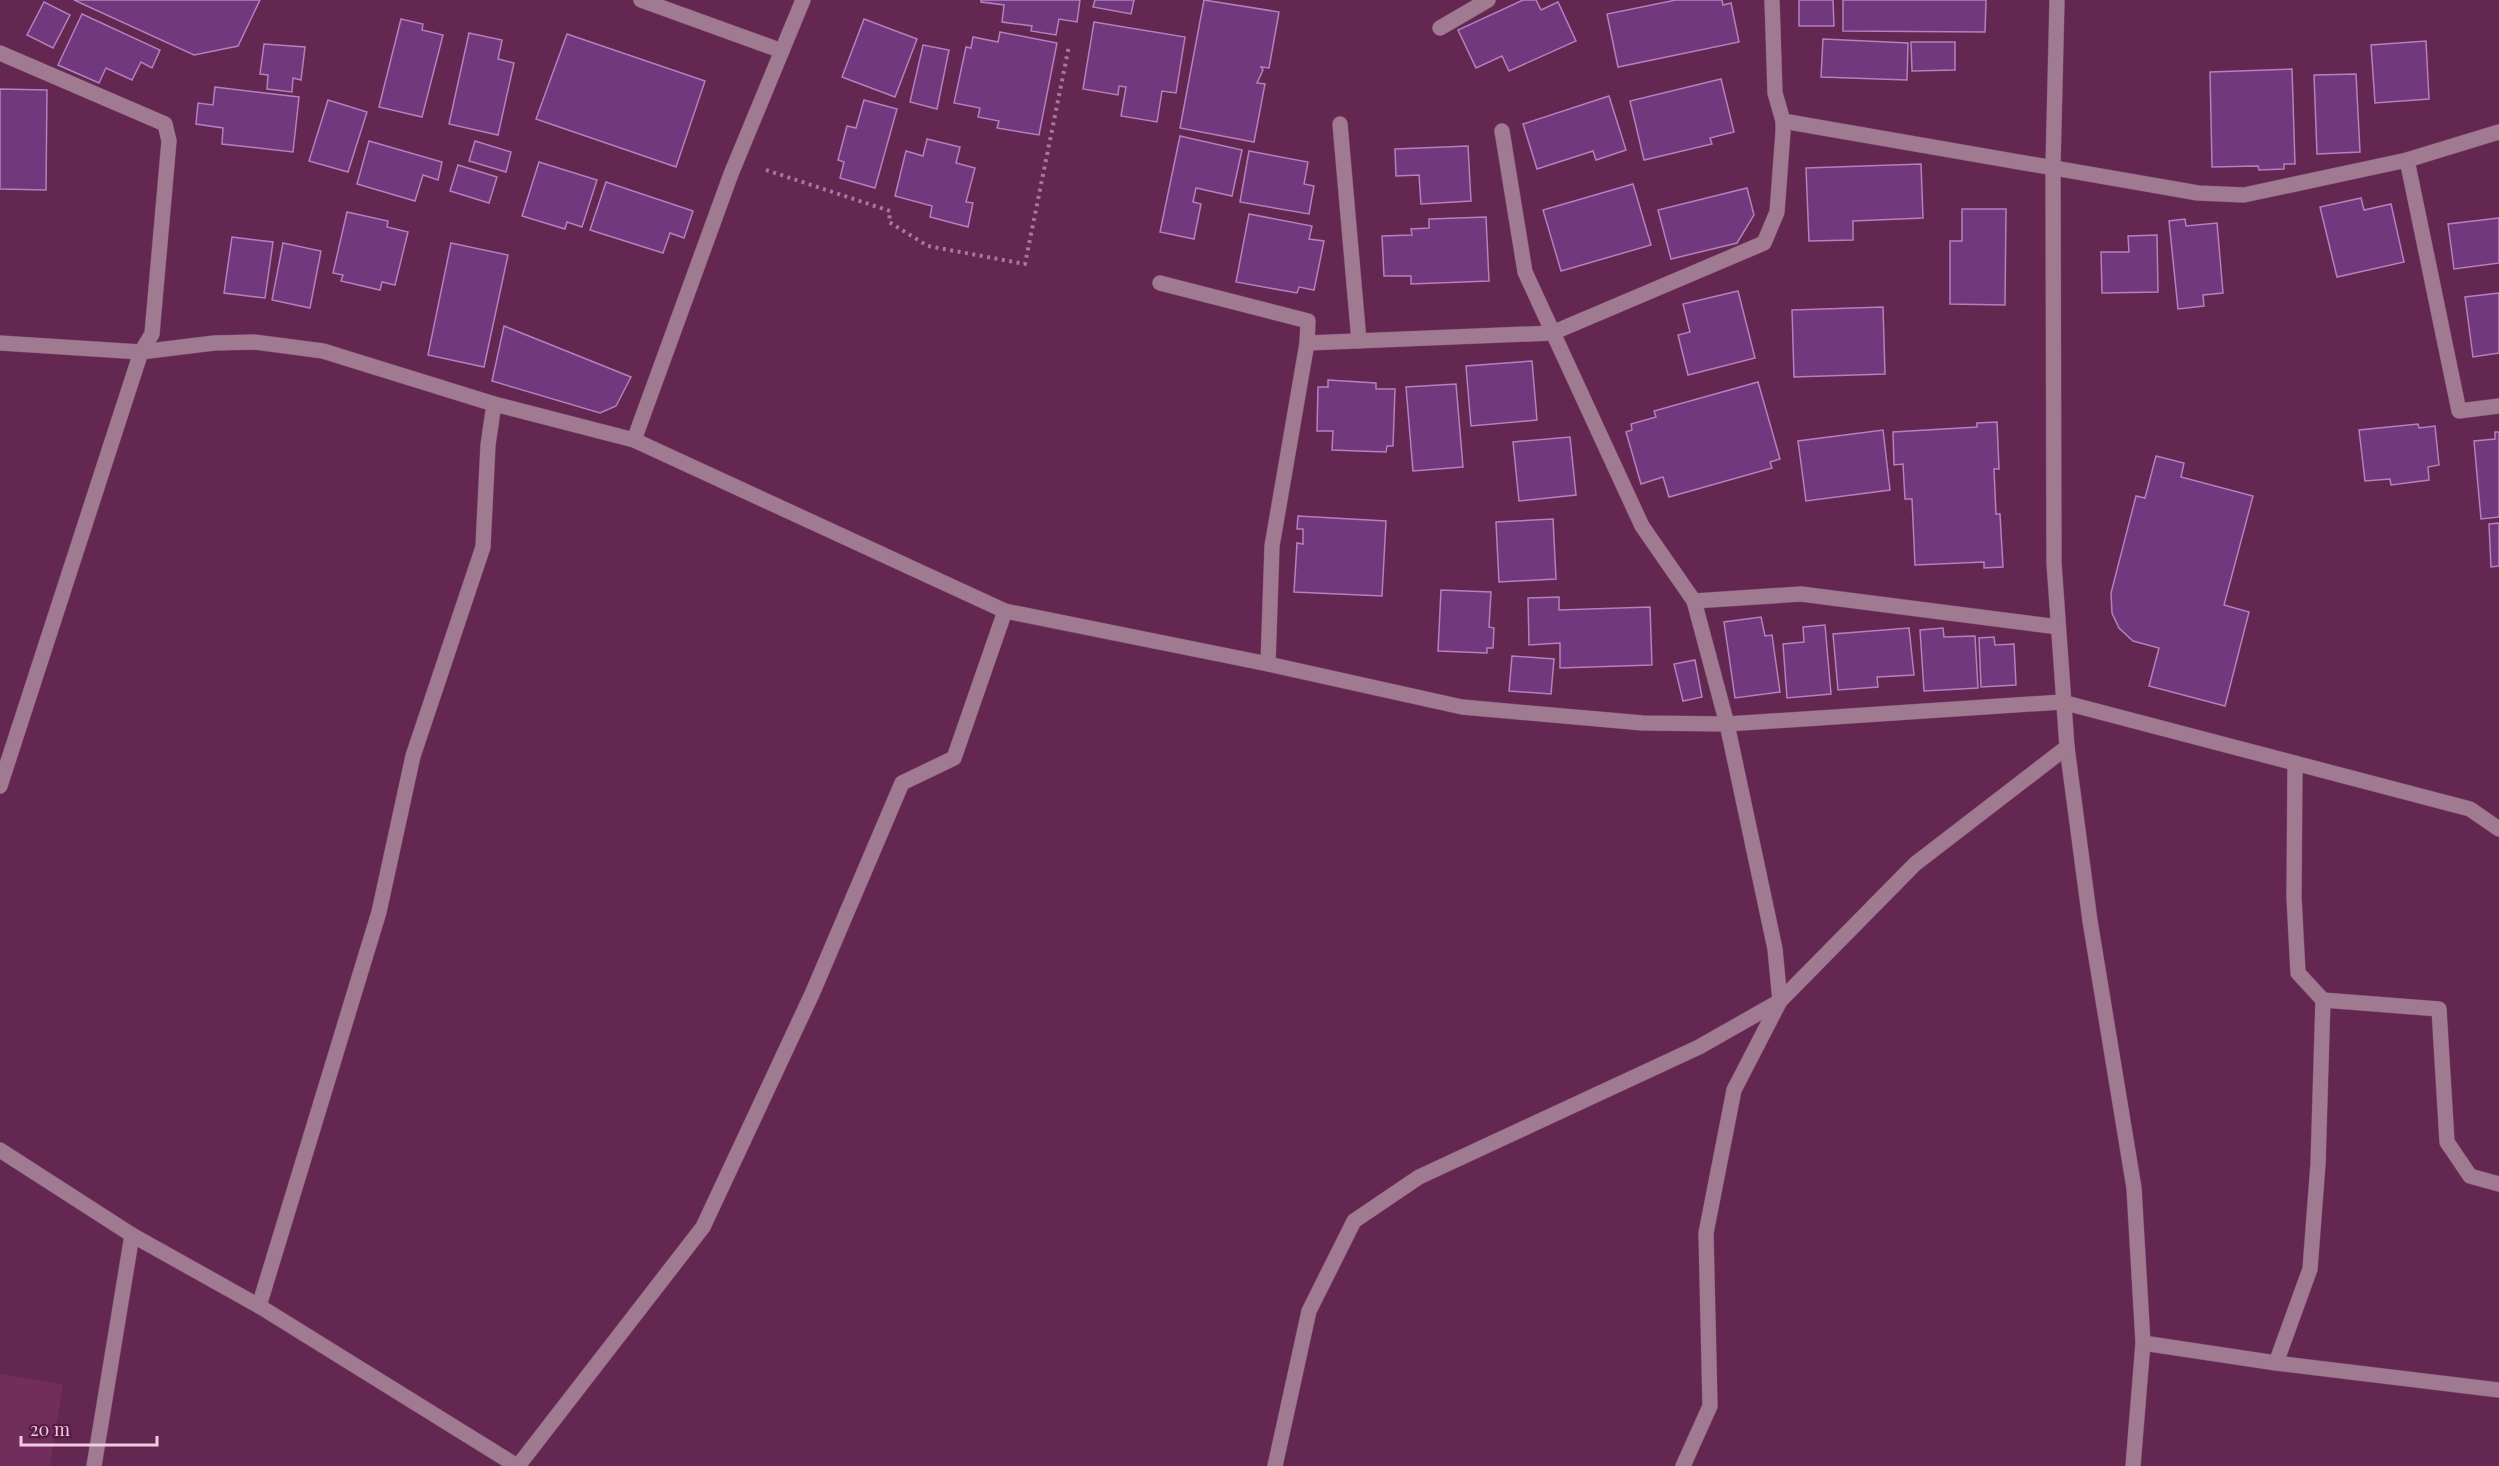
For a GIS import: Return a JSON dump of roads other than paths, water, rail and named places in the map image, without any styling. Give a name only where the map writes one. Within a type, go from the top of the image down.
[{"type":"street","points":[[641,0],[782,51]]},
{"type":"street","points":[[634,440],[737,160],[803,0]]},
{"type":"street","points":[[1440,28],[1488,0]]},
{"type":"street","points":[[1307,344],[1551,333],[1764,243],[1777,212],[1783,121],[1775,93],[1772,0]]},
{"type":"street","points":[[2057,0],[2053,166],[2054,563],[2062,702],[2067,747],[2090,921],[2134,1188],[2143,1343],[2133,1466]]},
{"type":"street","points":[[0,52],[165,124],[169,141],[152,334],[141,352],[0,786]]},
{"type":"street","points":[[1783,121],[2053,166],[2198,193],[2244,195],[2407,159],[2499,132]]},
{"type":"street","points":[[1340,124],[1359,341]]},
{"type":"street","points":[[1502,131],[1525,272],[1551,333],[1642,526],[1694,601],[1727,724],[1775,949],[1780,1001],[1734,1090],[1706,1233],[1710,1406],[1683,1466]]},
{"type":"street","points":[[2407,159],[2459,411],[2499,406]]},
{"type":"street","points":[[1160,284],[1308,321],[1307,344],[1272,546],[1268,664]]},
{"type":"street","points":[[0,343],[141,352],[214,343],[254,342],[322,351],[494,404],[634,440],[1005,610],[1462,707],[1643,723],[1727,724],[2062,702],[2470,809],[2499,829]]},
{"type":"street","points":[[259,1306],[379,912],[413,756],[483,547],[488,445],[494,404]]},
{"type":"street","points":[[1694,601],[1801,594],[2058,627]]},
{"type":"street","points":[[0,1150],[132,1235],[259,1306],[517,1466],[703,1227],[812,994],[902,783],[954,758],[1005,610]]},
{"type":"street","points":[[1275,1466],[1309,1311],[1354,1221],[1419,1177],[1700,1047],[1780,1001],[1915,864],[2067,747]]},
{"type":"street","points":[[2295,763],[2294,897],[2298,973],[2323,1000],[2439,1009],[2447,1142],[2470,1176],[2499,1184]]},
{"type":"street","points":[[2276,1363],[2310,1269],[2318,1164],[2323,1000]]},
{"type":"street","points":[[94,1466],[132,1235]]},
{"type":"street","points":[[2143,1343],[2276,1363],[2499,1390]]}]
